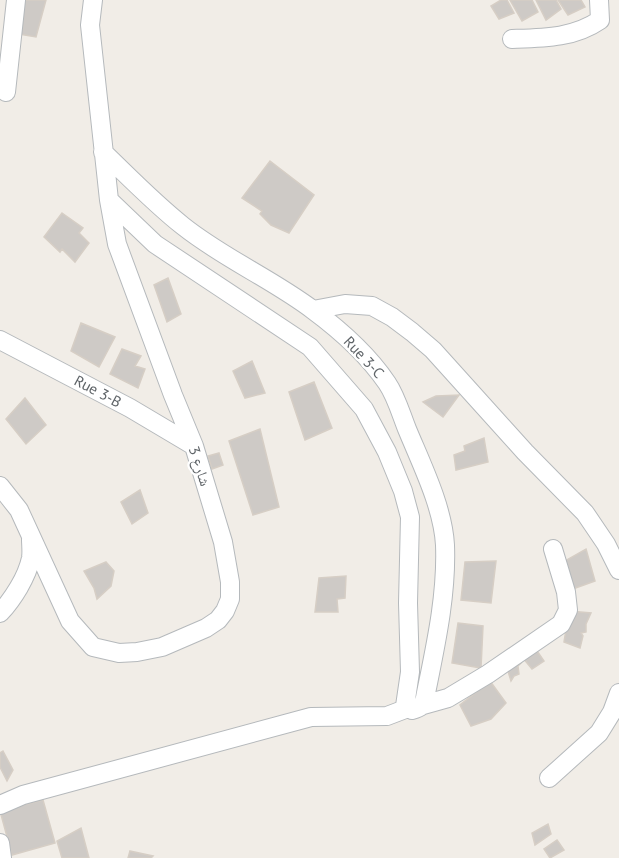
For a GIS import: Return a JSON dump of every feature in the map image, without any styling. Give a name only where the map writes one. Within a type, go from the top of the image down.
[{"type":"street","points":[[6,92],[16,0]]},
{"type":"street","name":"شارع 3","points":[[0,486],[20,510],[70,621],[93,647],[119,653],[162,647],[206,628],[218,620],[225,611],[230,599],[230,582],[223,542],[194,446],[117,244],[103,152],[90,25],[93,0]]},
{"type":"street","points":[[512,39],[545,38],[577,33],[600,20],[599,0]]},
{"type":"street","name":"Rue 3-C","points":[[103,152],[184,227],[313,310],[355,346],[389,385],[439,515],[445,542],[445,581],[432,664],[415,706]]},
{"type":"street","points":[[109,200],[156,244],[310,347],[364,409],[387,452],[403,491],[410,517],[408,603],[410,672],[405,706],[415,706]]},
{"type":"street","points":[[313,310],[345,304],[372,306],[392,316],[412,332],[440,358],[525,452],[585,513],[606,544],[619,570]]},
{"type":"street","name":"Rue 3-B","points":[[0,340],[130,408],[194,446]]},
{"type":"street","points":[[0,613],[8,604],[31,558],[31,534]]},
{"type":"street","points":[[0,806],[23,795],[311,717],[387,716],[448,698],[488,674],[561,624],[568,610],[566,592],[553,549]]},
{"type":"street","points":[[549,778],[599,733],[612,712],[619,693]]},
{"type":"street","points":[[0,843],[2,858]]},
{"type":"building","points":[[25,0],[46,0],[36,37],[18,34]]},
{"type":"building","points":[[501,0],[507,0],[514,13],[499,19],[491,6]]},
{"type":"building","points":[[510,0],[532,0],[538,12],[522,21]]},
{"type":"building","points":[[536,0],[556,0],[561,9],[546,20]]},
{"type":"building","points":[[558,0],[581,0],[585,7],[568,15]]},
{"type":"building","points":[[270,161],[314,195],[289,233],[271,225],[260,214],[262,211],[242,198]]},
{"type":"building","points":[[62,213],[83,228],[79,233],[89,243],[75,262],[62,249],[60,252],[44,237]]},
{"type":"building","points":[[168,278],[181,314],[167,322],[154,285]]},
{"type":"building","points":[[81,323],[115,337],[99,367],[71,351]]},
{"type":"building","points":[[122,349],[141,356],[135,366],[145,369],[138,388],[110,374]]},
{"type":"building","points":[[252,361],[265,393],[245,398],[233,371]]},
{"type":"building","points":[[314,382],[332,428],[305,440],[289,392]]},
{"type":"building","points":[[459,395],[443,417],[423,402],[436,396]]},
{"type":"building","points":[[25,398],[46,425],[26,444],[6,419]]},
{"type":"building","points":[[260,429],[279,507],[253,515],[229,441]]},
{"type":"building","points":[[484,438],[488,462],[456,470],[454,455],[465,451],[464,446]]},
{"type":"building","points":[[219,453],[223,465],[212,469],[208,456]]},
{"type":"building","points":[[140,490],[148,513],[132,524],[121,502]]},
{"type":"building","points":[[586,549],[595,581],[570,590],[563,562]]},
{"type":"building","points":[[496,561],[491,603],[461,600],[465,562]]},
{"type":"building","points":[[106,562],[114,571],[111,586],[97,599],[94,588],[84,571]]},
{"type":"building","points":[[346,576],[345,598],[337,599],[338,612],[315,612],[319,578]]},
{"type":"building","points":[[569,611],[591,613],[586,624],[586,632],[581,633],[583,636],[580,648],[564,642]]},
{"type":"building","points":[[458,623],[483,626],[481,668],[452,663]]},
{"type":"building","points":[[535,648],[544,661],[532,669],[523,658]]},
{"type":"building","points":[[515,662],[521,663],[518,666],[519,674],[511,681],[507,668]]},
{"type":"building","points":[[490,681],[506,703],[491,719],[471,726],[460,705]]},
{"type":"building","points":[[3,751],[13,770],[7,781],[0,767],[0,753]]},
{"type":"building","points":[[43,800],[55,843],[12,855],[0,811]]},
{"type":"building","points":[[548,824],[551,834],[535,845],[532,833]]},
{"type":"building","points":[[81,828],[89,858],[62,858],[57,841]]},
{"type":"building","points":[[557,840],[564,850],[550,858],[544,849]]},
{"type":"building","points":[[130,851],[153,856],[151,858],[128,858]]}]
